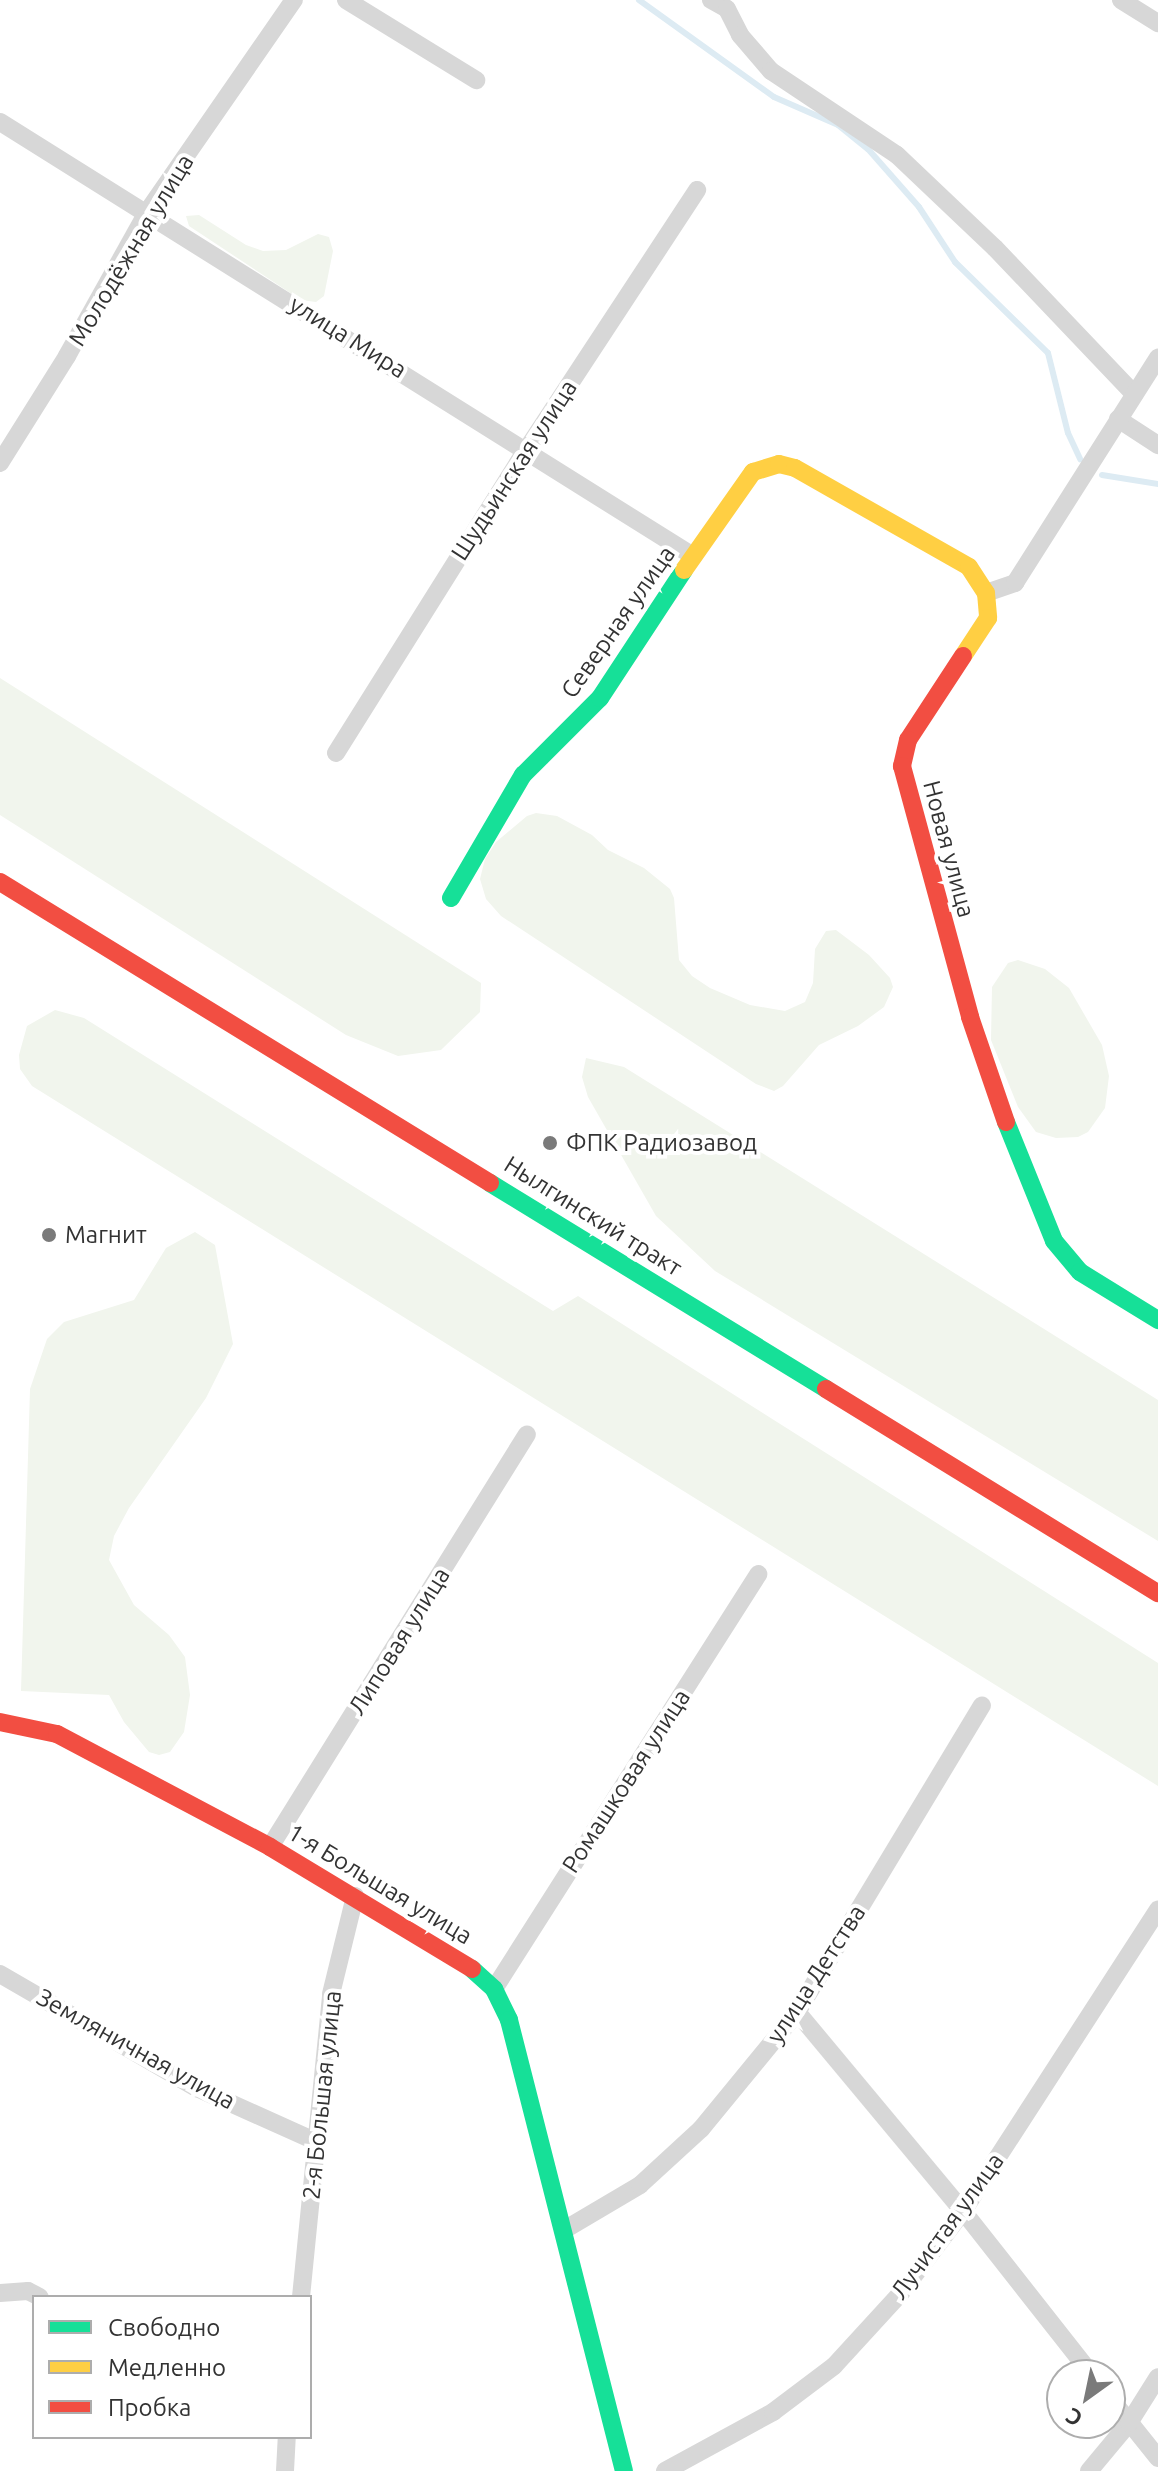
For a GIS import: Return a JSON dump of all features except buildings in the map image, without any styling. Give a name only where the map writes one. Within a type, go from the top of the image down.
[{"type":"street","name":"Молодёжная улица","points":[[0,463],[67,356],[147,212],[294,0]]},
{"type":"street","points":[[346,0],[476,80]]},
{"type":"street","points":[[1121,0],[1158,23]]},
{"type":"street","points":[[723,3],[740,35],[771,71],[897,155],[995,248],[1134,394]]},
{"type":"street","name":"улица Мира","points":[[0,122],[527,449],[693,556]]},
{"type":"street","name":"Шудьинская улица","points":[[336,753],[527,449],[697,190]]},
{"type":"street","points":[[986,593],[1015,583],[1158,358]]},
{"type":"street","points":[[1118,419],[1158,445]]},
{"type":"street","name":"Северная улица","points":[[451,898],[523,775],[600,698],[693,556],[753,472],[779,464],[795,468],[969,567],[986,593]]},
{"type":"street","name":"Новая улица","points":[[986,593],[988,618],[908,740],[902,766],[906,785],[970,1017],[1020,1164],[1054,1241],[1080,1272],[1158,1320]]},
{"type":"street","name":"Нылгинский тракт","points":[[0,882],[1158,1593]]},
{"type":"street","name":"Липовая улица","points":[[270,1847],[527,1434]]},
{"type":"street","name":"Ромашковая улица","points":[[494,1989],[758,1574]]},
{"type":"street","name":"улица Детства","points":[[564,2230],[640,2185],[691,2139],[797,2012],[982,1705]]},
{"type":"street","name":"1-я Большая улица","points":[[0,1722],[57,1734],[270,1847],[463,1960],[494,1989],[509,2020],[624,2471]]},
{"type":"street","name":"2-я Большая улица","points":[[301,2295],[331,1994],[355,1896]]},
{"type":"street","name":"Лучистая улица","points":[[665,2471],[773,2412],[834,2366],[900,2294],[963,2211],[1158,1909]]},
{"type":"street","name":"Земляничная улица","points":[[0,1974],[197,2088],[317,2142]]},
{"type":"street","points":[[797,2012],[963,2211],[1079,2359]]},
{"type":"street","points":[[0,2293],[28,2291],[36,2295]]},
{"type":"street","points":[[1089,2471],[1129,2423],[1158,2377]]},
{"type":"street","points":[[1126,2419],[1158,2458]]},
{"type":"street","points":[[285,2471],[287,2439]]},
{"type":"shaded area","points":[[199,215],[246,245],[263,251],[286,250],[318,234],[329,237],[333,251],[324,296],[316,302],[301,300],[189,226],[186,216]]},
{"type":"shaded area","points":[[0,678],[481,983],[480,1012],[441,1050],[398,1056],[346,1035],[0,815]]},
{"type":"shaded area","points":[[536,813],[557,816],[592,835],[608,850],[644,868],[670,889],[674,898],[679,960],[692,976],[710,988],[750,1005],[785,1011],[805,1002],[813,983],[815,949],[826,931],[836,930],[869,955],[890,978],[893,987],[884,1007],[858,1026],[819,1045],[783,1086],[774,1091],[756,1084],[501,916],[486,899],[480,879],[485,859],[496,842],[527,816]]},
{"type":"shaded area","points":[[1018,960],[1045,969],[1069,988],[1102,1045],[1109,1076],[1105,1108],[1088,1132],[1078,1137],[1056,1138],[1036,1132],[1018,1107],[991,1040],[992,987],[1008,963]]},
{"type":"shaded area","points":[[55,1010],[84,1018],[553,1311],[578,1296],[1158,1663],[1158,1786],[32,1086],[20,1069],[19,1055],[27,1026]]},
{"type":"shaded area","points":[[586,1058],[624,1067],[1158,1400],[1158,1541],[715,1271],[656,1216],[588,1097],[582,1077]]},
{"type":"shaded area","points":[[195,1232],[215,1245],[233,1344],[206,1398],[129,1508],[114,1536],[109,1560],[134,1605],[169,1635],[185,1657],[190,1695],[184,1732],[170,1752],[159,1755],[149,1752],[124,1722],[109,1695],[21,1691],[30,1389],[47,1339],[64,1322],[134,1300],[166,1248]]},
{"type":"waterway","points":[[639,0],[774,97],[838,125],[868,149],[919,207],[955,262],[1048,353],[1068,433],[1080,459]]},
{"type":"waterway","points":[[1102,475],[1158,484]]},
{"type":"traffic: fast","points":[[451,898],[523,775],[600,698],[684,570]]},
{"type":"traffic: fast","points":[[1006,1122],[1054,1241],[1080,1272],[1158,1320]]},
{"type":"traffic: fast","points":[[490,1183],[826,1389]]},
{"type":"traffic: fast","points":[[472,1969],[494,1989],[509,2020],[624,2471]]},
{"type":"traffic: slow","points":[[684,570],[753,472],[779,464],[795,468],[969,567],[986,593],[988,618],[963,656]]},
{"type":"traffic: jam","points":[[963,656],[908,740],[902,766],[970,1017],[1006,1122]]},
{"type":"traffic: jam","points":[[0,882],[490,1183]]},
{"type":"traffic: jam","points":[[826,1389],[1158,1593]]},
{"type":"traffic: jam","points":[[0,1722],[57,1734],[270,1847],[472,1969]]},
{"type":"place","name":"ФПК Радиозавод","points":[[550,1143]]},
{"type":"place","name":"Магнит","points":[[49,1235]]}]
